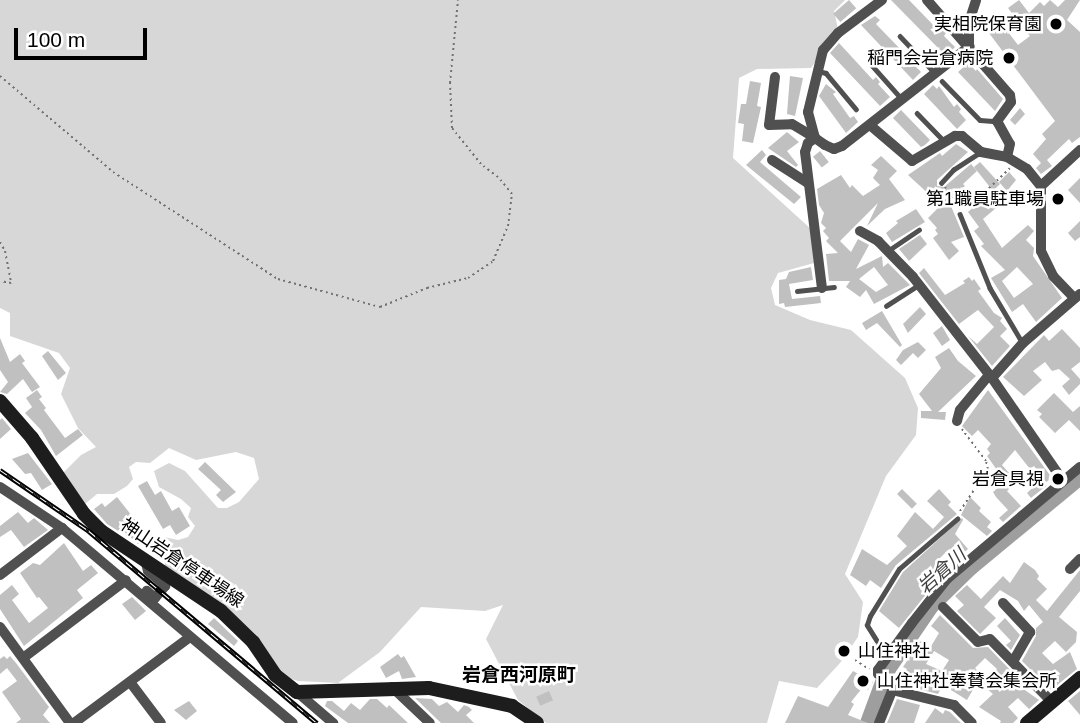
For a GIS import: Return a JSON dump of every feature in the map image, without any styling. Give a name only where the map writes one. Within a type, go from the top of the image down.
[{"type":"main road","name":"神山岩倉停車場線","points":[[0,401],[32,439],[84,514],[101,531],[239,626],[275,675],[297,692]]},
{"type":"main road","points":[[1027,723],[1080,678]]},
{"type":"main road","points":[[297,692],[323,693],[392,687],[429,688],[512,706],[537,723]]},
{"type":"street","points":[[815,138],[808,112],[823,50],[830,41],[882,0]]},
{"type":"street","points":[[927,0],[970,46],[1010,95],[1011,102],[997,121],[1010,144],[1006,157]]},
{"type":"street","points":[[775,77],[769,125],[792,124],[834,149],[939,77],[970,46],[969,22],[976,0]]},
{"type":"street","points":[[871,126],[912,161],[962,136],[981,152],[1006,157],[1017,163],[1041,186],[1041,251],[1053,276],[1076,295],[1023,343],[960,410],[957,421]]},
{"type":"street","points":[[815,138],[808,143],[805,152],[822,288]]},
{"type":"street","points":[[1041,186],[1079,152]]},
{"type":"street","points":[[772,160],[808,183]]},
{"type":"street","points":[[860,231],[889,250],[919,285],[991,377],[1063,481]]},
{"type":"street","points":[[972,723],[954,705],[890,686],[879,676],[878,670],[947,579],[1080,467]]},
{"type":"street","points":[[0,486],[62,528],[293,723]]},
{"type":"street","points":[[0,575],[62,528]]},
{"type":"street","points":[[1070,569],[1080,559]]},
{"type":"street","points":[[137,589],[141,585],[155,598],[165,586],[148,571],[146,563]]},
{"type":"street","points":[[23,658],[126,580]]},
{"type":"street","points":[[1003,603],[1030,632],[1013,661]]},
{"type":"street","points":[[943,607],[978,642],[990,639],[1055,701]]},
{"type":"street","points":[[0,627],[72,723],[190,637]]},
{"type":"street","points":[[130,682],[161,723]]},
{"type":"street","points":[[879,723],[890,686]]},
{"type":"street","points":[[392,687],[430,723]]},
{"type":"street","points":[[297,692],[332,723]]},
{"type":"lane","points":[[900,36],[980,120],[997,121]]},
{"type":"lane","points":[[869,62],[903,100]]},
{"type":"lane","points":[[818,71],[826,73],[856,109]]},
{"type":"lane","points":[[917,113],[946,142]]},
{"type":"lane","points":[[941,183],[953,170],[981,152]]},
{"type":"lane","points":[[960,214],[990,288],[1023,343]]},
{"type":"lane","points":[[889,250],[919,230]]},
{"type":"lane","points":[[886,306],[919,285]]},
{"type":"lane","points":[[797,290],[834,287]]},
{"type":"lane","points":[[886,657],[867,625],[870,616],[899,569],[957,519]]},
{"type":"path","points":[[0,76],[113,172],[278,279],[380,307],[427,288],[468,278],[493,261],[508,226],[512,194],[498,177],[481,164],[452,128],[450,83],[458,0]]},
{"type":"path","points":[[981,196],[1017,163]]},
{"type":"path","points":[[941,183],[960,214]]},
{"type":"path","points":[[0,242],[5,251],[11,283],[0,281]]},
{"type":"path","points":[[957,421],[966,437],[986,461],[988,468],[962,503],[957,519]]},
{"type":"path","points":[[855,660],[864,666]]},
{"type":"shaded area","points":[[0,0],[845,0],[834,11],[838,29],[811,68],[757,69],[739,78],[733,158],[811,229],[814,263],[778,273],[771,288],[775,305],[810,320],[851,330],[905,378],[918,408],[916,435],[886,476],[845,574],[863,602],[858,637],[840,663],[817,688],[779,681],[767,723],[546,723],[518,700],[486,639],[503,605],[485,611],[421,607],[380,652],[338,683],[298,681],[285,677],[165,568],[164,537],[178,540],[188,537],[195,526],[188,517],[191,508],[159,487],[154,471],[169,463],[185,471],[218,508],[227,508],[239,502],[259,479],[254,458],[236,452],[196,460],[169,448],[150,463],[136,462],[129,467],[133,479],[127,486],[114,494],[97,494],[85,504],[63,473],[81,455],[96,447],[78,428],[61,394],[70,368],[59,353],[10,336],[10,313],[0,308]]},
{"type":"building","points":[[849,0],[856,8],[840,22],[833,14]]},
{"type":"building","points":[[891,0],[909,0],[939,31],[941,28],[946,33],[944,36],[955,47],[946,56]]},
{"type":"building","points":[[1019,0],[1029,13],[1040,2],[1044,6],[1050,0],[1058,7],[1065,0],[1080,0],[1067,20],[1080,32],[1080,137],[1072,143],[1069,139],[1047,160],[1052,166],[1041,174],[1036,168],[1041,163],[1033,154],[1046,139],[1042,134],[1055,121],[989,33],[996,28],[999,32],[1005,28],[1018,45],[1030,36],[1008,8]]},
{"type":"building","points":[[875,16],[880,20],[876,24],[906,55],[909,52],[913,57],[910,60],[921,72],[913,80],[861,25]]},
{"type":"building","points":[[839,43],[873,80],[876,77],[880,82],[878,84],[890,97],[880,106],[830,53]]},
{"type":"building","points":[[968,63],[976,71],[977,69],[1003,99],[995,111],[958,72]]},
{"type":"building","points":[[790,76],[803,78],[795,116],[787,114]]},
{"type":"building","points":[[750,81],[761,83],[757,106],[761,107],[753,143],[742,141],[744,124],[738,123],[741,104],[746,104]]},
{"type":"building","points":[[826,84],[836,92],[833,94],[850,118],[854,116],[858,122],[846,133],[819,96]]},
{"type":"building","points":[[933,85],[937,89],[939,86],[954,107],[957,104],[961,109],[959,112],[966,120],[957,129],[924,94]]},
{"type":"building","points":[[1020,108],[1025,114],[1015,125],[1010,120]]},
{"type":"building","points":[[901,110],[930,140],[925,145],[921,147],[893,118]]},
{"type":"building","points":[[787,132],[799,142],[787,151],[798,165],[796,167],[768,148]]},
{"type":"building","points":[[956,144],[968,152],[937,180],[937,186],[944,187],[971,164],[977,171],[963,184],[965,186],[948,199],[964,237],[951,242],[959,251],[949,260],[933,238],[938,234],[935,230],[937,228],[928,218],[938,208],[932,197],[908,175],[940,153],[942,156]]},
{"type":"building","points":[[762,150],[766,155],[760,162],[801,197],[794,204],[746,165]]},
{"type":"building","points":[[820,151],[829,162],[822,168],[813,157]]},
{"type":"building","points":[[881,156],[897,171],[889,179],[905,200],[885,209],[867,226],[878,203],[840,241],[851,252],[858,239],[869,245],[856,269],[882,256],[883,267],[888,263],[910,285],[874,304],[866,290],[860,297],[846,287],[850,281],[829,281],[826,254],[838,253],[826,241],[829,238],[821,223],[824,213],[819,205],[817,189],[841,175],[850,188],[852,185],[863,196],[880,185],[873,178],[878,170],[871,165]],"holes":[[[874,267],[888,285],[876,292],[859,279]]]},
{"type":"building","points":[[980,162],[1000,184],[993,191],[974,167]]},
{"type":"building","points":[[1009,172],[1016,180],[1007,191],[999,182]]},
{"type":"building","points":[[1080,178],[1080,203],[1068,190]]},
{"type":"building","points":[[986,196],[996,208],[983,219],[1002,248],[1028,225],[1034,231],[1026,240],[1034,248],[1033,256],[1062,298],[1036,322],[1023,304],[1012,312],[991,278],[1005,270],[981,246],[984,244],[974,231],[979,227],[968,212]],"holes":[[[1017,267],[1033,284],[1014,298],[1002,281]]]},
{"type":"building","points":[[916,209],[925,222],[892,242],[886,233],[898,223],[896,221]]},
{"type":"building","points":[[1080,221],[1080,237],[1075,241],[1068,233]]},
{"type":"building","points":[[920,235],[927,244],[909,261],[899,249]]},
{"type":"building","points":[[811,267],[813,280],[789,284],[792,299],[820,296],[821,303],[785,307],[784,303],[779,304],[779,280],[786,279],[789,272]]},
{"type":"building","points":[[924,268],[945,295],[965,283],[963,281],[969,277],[972,281],[974,279],[981,289],[978,291],[994,313],[1002,318],[1000,321],[1007,329],[1000,336],[1010,346],[992,366],[968,336],[977,344],[994,327],[978,310],[959,324],[919,273]]},
{"type":"building","points":[[920,307],[926,314],[908,333],[903,324]]},
{"type":"building","points":[[882,311],[902,345],[900,347],[877,323],[866,330],[862,323]]},
{"type":"building","points":[[942,326],[950,340],[942,346],[933,333]]},
{"type":"building","points":[[1062,329],[1080,348],[1080,362],[1071,369],[1080,379],[1080,384],[1069,395],[1062,386],[1070,379],[1059,369],[1052,371],[1045,362],[1033,371],[1042,380],[1024,396],[1003,377],[1044,335],[1049,341]]},
{"type":"building","points":[[0,338],[10,362],[20,354],[25,361],[22,363],[40,387],[32,392],[23,379],[7,394],[0,392],[8,382],[0,370]]},
{"type":"building","points":[[918,342],[926,350],[918,358],[913,353],[901,365],[896,360],[903,350]]},
{"type":"building","points":[[949,348],[958,361],[976,376],[938,412],[946,412],[945,420],[921,418],[921,411],[932,411],[919,394],[941,368],[935,357]]},
{"type":"building","points":[[48,351],[66,373],[58,380],[42,356]]},
{"type":"building","points":[[37,390],[42,397],[39,399],[46,408],[44,410],[65,438],[78,429],[83,435],[56,456],[41,430],[25,413],[32,407],[26,398]]},
{"type":"building","points":[[988,390],[1052,478],[1046,482],[1034,466],[1030,469],[1015,450],[1002,465],[1017,482],[1007,491],[1021,506],[1003,522],[999,518],[1008,510],[993,492],[999,487],[989,478],[997,470],[987,456],[990,453],[987,449],[991,444],[978,430],[972,436],[962,426]]},
{"type":"building","points":[[1054,393],[1073,412],[1080,406],[1080,431],[1069,420],[1055,433],[1039,417],[1042,414],[1037,410]]},
{"type":"building","points":[[2,418],[11,429],[0,439],[0,420]]},
{"type":"building","points":[[28,453],[52,484],[42,490],[31,473],[25,474],[12,459]]},
{"type":"building","points":[[205,462],[236,492],[223,502],[216,495],[221,490],[198,469]]},
{"type":"building","points":[[1041,480],[1046,486],[1031,498],[1027,493]]},
{"type":"building","points":[[147,481],[155,495],[161,491],[172,511],[179,507],[190,526],[176,535],[170,525],[163,529],[138,486]]},
{"type":"building","points":[[902,489],[917,504],[912,509],[897,494]]},
{"type":"building","points":[[939,489],[951,502],[948,505],[957,514],[896,565],[881,588],[870,580],[866,586],[850,575],[862,549],[887,565],[907,546],[897,536],[915,512],[933,529],[944,517],[927,501]]},
{"type":"building","points":[[117,497],[136,521],[131,524],[142,541],[138,544],[122,530],[120,532],[107,524],[94,509],[102,503],[105,507]]},
{"type":"building","points":[[970,497],[981,508],[979,511],[991,522],[987,527],[992,531],[987,536],[961,515]]},
{"type":"building","points":[[18,512],[28,523],[34,518],[48,530],[24,547],[11,530],[0,537],[0,526]]},
{"type":"building","points":[[962,518],[955,534],[968,549],[957,559],[948,550],[937,561],[944,572],[899,628],[879,611],[903,572]]},
{"type":"building","points":[[64,543],[83,571],[91,565],[98,573],[77,590],[83,598],[24,646],[0,609],[0,595],[12,585],[19,594],[12,600],[29,623],[48,608],[37,598],[20,573],[33,563],[40,565]]},
{"type":"building","points":[[1024,562],[1035,570],[1039,576],[1037,579],[1047,589],[1036,600],[1047,611],[1080,570],[1080,591],[1059,617],[1077,632],[1076,642],[1066,652],[1055,641],[1042,653],[1053,664],[1070,652],[1077,669],[1051,690],[1022,661],[1036,636],[1036,628],[1043,622],[1029,605],[1024,611],[1018,601],[1000,590],[984,607],[996,618],[980,634],[957,611],[964,605],[955,596],[967,585],[981,599],[1003,576],[1010,583]]},
{"type":"building","points":[[132,597],[146,611],[135,620],[122,604]]},
{"type":"building","points":[[940,615],[973,648],[988,647],[1016,676],[1012,681],[1039,700],[1029,709],[1018,698],[1008,707],[1018,718],[1013,723],[1000,723],[1001,721],[979,707],[993,694],[978,681],[967,700],[943,685],[938,694],[899,684],[907,669],[903,667],[920,641],[930,648],[939,633],[931,626]],"holes":[[[934,651],[949,660],[942,671],[926,664]],[[985,658],[997,669],[988,680],[975,668]]]},
{"type":"building","points":[[214,618],[238,641],[234,646],[208,624]]},
{"type":"building","points":[[1005,618],[1020,635],[1011,650],[1006,645],[1011,641],[997,626]]},
{"type":"building","points":[[398,654],[401,658],[404,656],[416,677],[402,679],[399,671],[386,678],[380,667]]},
{"type":"building","points":[[4,656],[7,659],[10,656],[49,707],[43,715],[50,723],[16,723],[21,719],[2,692],[17,681],[7,668],[0,674],[0,659]]},
{"type":"building","points":[[853,671],[873,682],[868,690],[863,687],[851,702],[854,704],[848,715],[868,723],[785,723],[798,696],[828,707]]},
{"type":"building","points":[[549,691],[553,700],[540,706],[536,697]]},
{"type":"building","points":[[1080,691],[1080,715],[1068,701]]},
{"type":"building","points":[[415,698],[432,699],[439,706],[447,702],[458,712],[464,705],[469,707],[472,710],[466,715],[474,723],[441,723]]},
{"type":"building","points":[[370,699],[377,699],[387,708],[389,705],[408,723],[348,723],[325,706],[327,701],[332,701],[344,711],[351,703],[360,710]]},
{"type":"building","points":[[897,699],[920,705],[914,723],[887,723]]},
{"type":"building","points":[[189,701],[197,711],[186,720],[174,710]]},
{"type":"building","points":[[935,708],[943,714],[945,710],[950,712],[961,723],[925,723]]},
{"type":"waterway","name":"岩倉川","points":[[868,723],[888,669],[931,606],[971,567],[1080,477]]},
{"type":"railway","points":[[0,470],[89,531],[317,723]]},
{"type":"place","name":"実相院保育園","points":[[1056,24]]},
{"type":"place","name":"稲門会岩倉病院","points":[[1009,58]]},
{"type":"place","name":"第1職員駐車場","points":[[1058,199]]},
{"type":"place","name":"岩倉具視","points":[[1058,479]]},
{"type":"place","name":"山住神社","points":[[844,651]]},
{"type":"place","name":"山住神社奉賛会集会所","points":[[863,681]]},
{"type":"district","name":"岩倉西河原町","points":[[519,675]]}]
